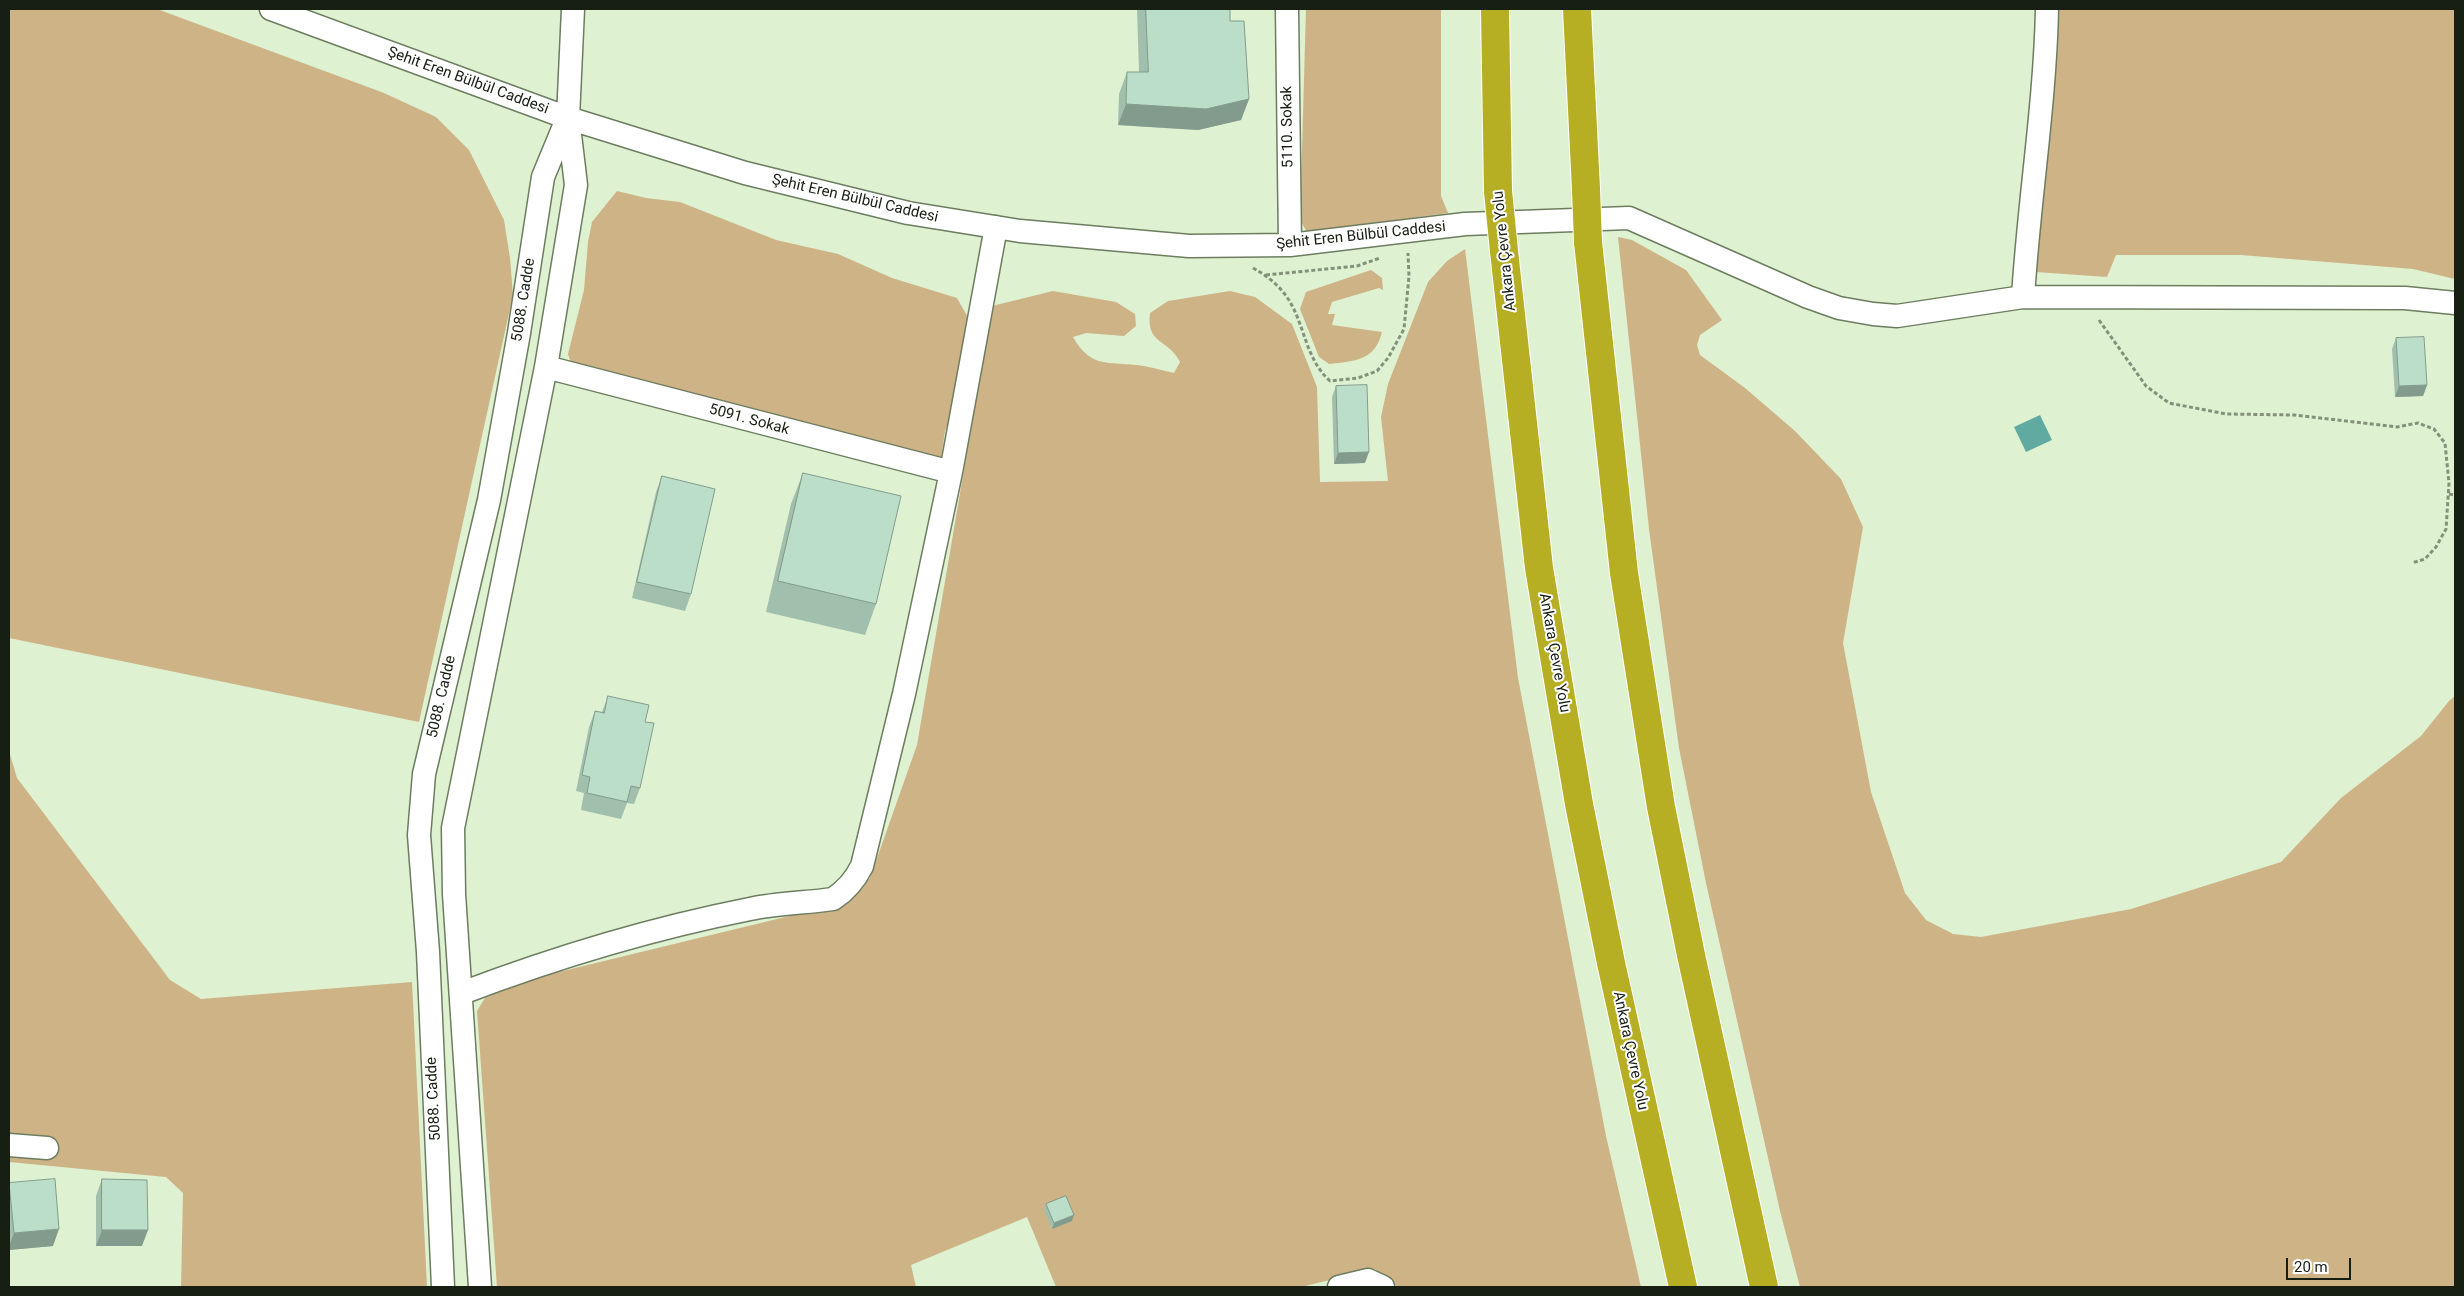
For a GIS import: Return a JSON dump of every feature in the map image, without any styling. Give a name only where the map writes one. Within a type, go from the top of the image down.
[{"type":"highway","name":"Ankara Çevre Yolu","points":[[1495,9],[1498,191],[1539,568],[1579,804],[1613,973],[1682,1287]]},
{"type":"highway","points":[[1577,9],[1588,242],[1624,573],[1662,806],[1691,955],[1764,1287]]},
{"type":"street","name":"Şehit Eren Bülbül Caddesi","points":[[271,9],[568,118],[746,173],[908,213],[996,227],[1118,241],[1189,246],[1290,245],[1465,224],[1630,218],[1808,297],[1839,308],[1897,316],[2023,296],[2404,298],[2455,303]]},
{"type":"street","name":"5088. Cadde","points":[[480,1287],[454,894],[453,828],[546,367],[576,185],[568,118],[573,9]]},
{"type":"street","name":"5110. Sokak","points":[[1286,9],[1290,245]]},
{"type":"street","points":[[2023,296],[2028,221],[2046,70],[2047,9]]},
{"type":"street","name":"5088. Cadde","points":[[443,1287],[428,952],[419,835],[424,774],[471,585],[489,500],[519,333],[543,176],[568,118]]},
{"type":"street","points":[[462,993],[506,976],[690,921],[753,908],[834,898],[850,885],[862,866],[865,856],[904,694],[951,472],[996,227]]},
{"type":"street","name":"5091. Sokak","points":[[546,367],[951,472]]},
{"type":"street","points":[[9,1145],[47,1148]]},
{"type":"street","points":[[1339,1287],[1368,1280],[1380,1286]]},
{"type":"path","points":[[1247,265],[1265,275],[1283,292],[1291,304],[1306,345],[1321,373],[1330,381],[1358,378],[1377,372],[1404,329],[1409,276],[1408,249],[1399,252]]},
{"type":"path","points":[[1265,275],[1357,266],[1382,257]]},
{"type":"path","points":[[2076,297],[2105,325],[2146,386],[2169,403],[2226,414],[2294,415],[2397,426],[2418,423],[2434,429],[2445,443],[2449,494],[2446,529],[2436,547],[2424,559],[2412,563]]},
{"type":"path","points":[[2449,494],[2455,495]]},
{"type":"shaded area","points":[[9,9],[157,9],[384,93],[436,117],[469,150],[504,220],[513,295],[419,722],[9,638]]},
{"type":"shaded area","points":[[1306,9],[1441,9],[1441,196],[1448,213],[1307,232],[1300,220]]},
{"type":"shaded area","points":[[2057,9],[2455,9],[2455,279],[2413,269],[2241,255],[2116,255],[2107,277],[2036,272],[2038,202]]},
{"type":"shaded area","points":[[617,191],[646,198],[680,202],[776,240],[838,254],[892,278],[957,298],[970,321],[963,384],[945,431],[941,459],[571,363],[568,354],[584,290],[588,242],[592,222]]},
{"type":"shaded area","points":[[1618,237],[1632,240],[1686,270],[1722,320],[1700,335],[1697,345],[1700,355],[1745,388],[1795,431],[1841,479],[1863,527],[1843,643],[1871,792],[1905,893],[1926,920],[1953,934],[1981,937],[2131,909],[2281,862],[2341,798],[2421,736],[2455,696],[2455,1287],[1800,1287],[1780,1211],[1706,883],[1679,748],[1649,529]]},
{"type":"shaded area","points":[[1465,249],[1518,678],[1606,1136],[1641,1287],[1398,1287],[1375,1269],[1301,1287],[1056,1287],[1027,1217],[911,1265],[916,1287],[497,1287],[477,1011],[485,998],[534,978],[847,902],[870,878],[917,745],[992,306],[1053,291],[1116,302],[1135,314],[1136,326],[1124,336],[1086,333],[1073,337],[1079,347],[1092,358],[1107,363],[1150,367],[1174,373],[1180,362],[1175,354],[1151,331],[1150,313],[1168,301],[1230,291],[1255,297],[1292,324],[1317,387],[1320,482],[1388,481],[1381,417],[1388,384],[1428,282],[1447,261]]},
{"type":"shaded area","points":[[1371,270],[1382,278],[1383,290],[1379,288],[1332,302],[1328,314],[1335,314],[1332,325],[1382,332],[1379,342],[1363,358],[1329,364],[1319,357],[1300,309],[1306,292]]},
{"type":"shaded area","points":[[9,751],[17,778],[170,980],[201,999],[412,982],[427,1287],[181,1287],[183,1193],[166,1177],[9,1162]]},
{"type":"water","points":[[2040,415],[2052,440],[2026,452],[2014,427]]},
{"type":"building","points":[[1146,9],[1230,9],[1230,21],[1244,21],[1249,99],[1206,109],[1126,104],[1127,72],[1148,72]]},
{"type":"building","points":[[2424,337],[2427,385],[2399,386],[2396,338]]},
{"type":"building","points":[[1367,385],[1369,452],[1338,453],[1336,386]]},
{"type":"building","points":[[803,473],[901,496],[876,604],[778,581]]},
{"type":"building","points":[[662,476],[715,489],[691,594],[637,582]]},
{"type":"building","points":[[608,696],[649,705],[645,722],[654,723],[640,788],[631,786],[627,802],[587,793],[590,777],[582,775],[595,711],[604,713]]},
{"type":"building","points":[[55,1179],[59,1229],[14,1233],[9,1183]]},
{"type":"building","points":[[102,1179],[147,1180],[148,1230],[102,1230]]},
{"type":"building","points":[[1066,1196],[1074,1215],[1054,1223],[1046,1204]]}]
